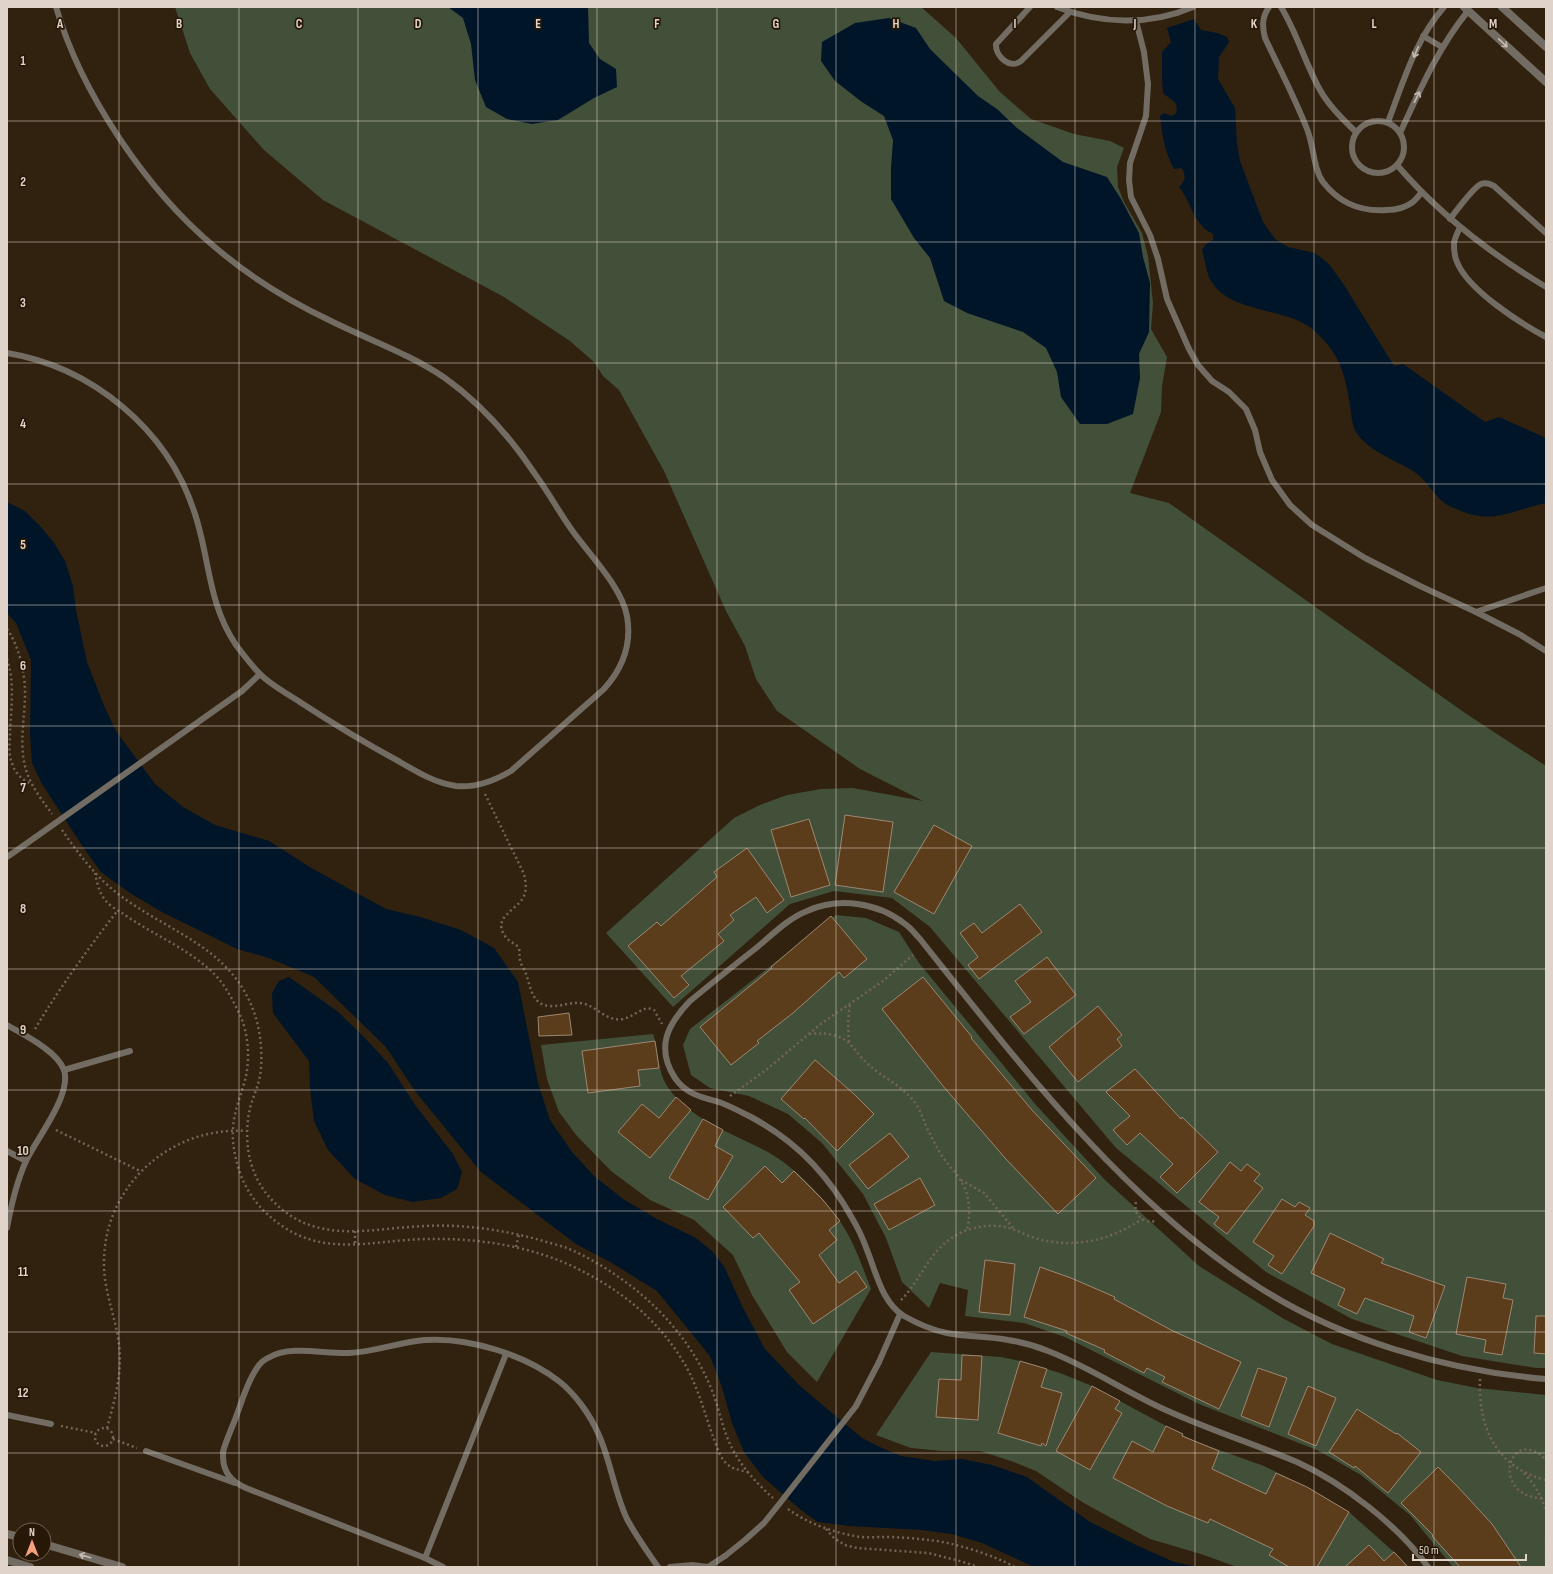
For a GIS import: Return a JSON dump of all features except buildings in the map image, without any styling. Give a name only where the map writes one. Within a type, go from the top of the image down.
[{"type":"street","points":[[1502,7],[1546,47]]},
{"type":"street","points":[[1468,8],[1546,82]]},
{"type":"street","points":[[52,1546],[122,1567]]},
{"type":"street","points":[[7,1560],[30,1567]]},
{"type":"lane","points":[[7,353],[42,361],[72,374],[98,388],[136,418],[153,436],[176,470],[194,512],[216,604],[236,644],[260,674],[346,732],[427,777],[442,783],[466,786],[480,784],[496,779],[511,771],[604,689],[615,677],[624,660],[628,645],[628,624],[622,600],[614,586],[573,532],[522,455],[506,435],[465,394],[445,378],[424,366],[330,321],[271,287],[215,248],[180,213],[154,184],[134,158],[103,111],[76,60],[64,33],[56,7]]},
{"type":"lane","points":[[1030,7],[996,44],[996,50],[999,54],[1012,65],[1021,61],[1070,12]]},
{"type":"lane","points":[[1057,7],[1091,17],[1136,21],[1162,17],[1193,7]]},
{"type":"lane","points":[[1269,7],[1263,17],[1262,27],[1264,38],[1308,130],[1313,146],[1315,162],[1322,181],[1335,196],[1353,206],[1372,211],[1392,210],[1404,207],[1414,201],[1421,193]]},
{"type":"lane","points":[[1281,7],[1289,20],[1308,68],[1320,92],[1336,113],[1356,132]]},
{"type":"lane","points":[[1388,122],[1417,48],[1423,36],[1444,7]]},
{"type":"lane","points":[[1400,132],[1442,47],[1468,8]]},
{"type":"lane","points":[[1136,21],[1144,52],[1148,84],[1146,116],[1130,163],[1128,180],[1131,197],[1150,235],[1158,259],[1167,299],[1198,365],[1212,381],[1229,392],[1246,409],[1255,430],[1260,452],[1272,480],[1290,505],[1312,525],[1365,558],[1519,634],[1546,651]]},
{"type":"lane","points":[[1423,36],[1442,47]]},
{"type":"lane","points":[[1379,120],[1388,122],[1395,126],[1400,132],[1404,141],[1402,158],[1390,171],[1372,173],[1364,170],[1358,164],[1352,153],[1352,140],[1356,132],[1362,125],[1370,122],[1379,120]]},
{"type":"lane","points":[[1397,165],[1421,193],[1450,219],[1522,273],[1546,287]]},
{"type":"lane","points":[[1450,219],[1481,184],[1488,183],[1494,186],[1546,233]]},
{"type":"lane","points":[[1460,227],[1454,243],[1457,262],[1467,279],[1498,306],[1530,329],[1546,337]]},
{"type":"lane","points":[[1476,612],[1546,588]]},
{"type":"lane","points":[[7,857],[242,691],[260,674]]},
{"type":"lane","points":[[1428,1567],[1423,1559],[1386,1521],[1344,1489],[1299,1463],[1207,1428],[1165,1410],[1048,1351],[1009,1340],[945,1333],[922,1325],[900,1314],[885,1294],[878,1281],[868,1252],[853,1219],[834,1189],[815,1167],[784,1138],[754,1119],[720,1103],[704,1099],[689,1092],[676,1079],[667,1063],[665,1046],[668,1028],[690,1001],[788,922],[806,911],[826,905],[847,903],[868,906],[888,913],[906,924],[920,939],[1011,1053],[1107,1160],[1164,1214],[1205,1249],[1254,1284],[1307,1314],[1362,1338],[1419,1356],[1480,1371],[1515,1377],[1546,1379]]},
{"type":"lane","points":[[7,1025],[30,1038],[52,1054],[59,1061],[64,1070],[65,1081],[63,1093],[47,1125],[26,1161],[10,1212],[7,1228]]},
{"type":"lane","points":[[64,1070],[130,1051]]},
{"type":"lane","points":[[7,1151],[26,1161]]},
{"type":"lane","points":[[670,1567],[692,1565],[708,1567],[725,1556],[750,1536],[780,1503],[856,1406],[879,1362],[900,1314]]},
{"type":"lane","points":[[236,1483],[228,1475],[223,1464],[223,1453],[251,1378],[258,1366],[267,1358],[279,1352],[292,1350],[351,1353],[424,1340],[452,1340],[480,1345],[535,1366],[561,1383],[582,1406],[598,1433],[616,1491],[627,1519],[658,1567]]},
{"type":"lane","points":[[425,1558],[506,1354]]},
{"type":"lane","points":[[7,1415],[51,1424]]},
{"type":"lane","points":[[146,1451],[236,1483],[425,1558],[443,1567]]},
{"type":"path","points":[[7,629],[11,634],[21,662],[25,692],[22,747],[25,767],[33,786],[52,815]]},
{"type":"path","points":[[7,659],[12,692],[9,748],[12,763],[16,773],[33,786]]},
{"type":"path","points":[[480,784],[524,874],[527,885],[522,900],[507,914],[502,924],[505,936],[519,948],[520,962],[534,998],[541,1004],[549,1006],[572,1003],[586,1004],[613,1019],[628,1018],[648,1008],[654,1010],[661,1023],[668,1028]]},
{"type":"path","points":[[60,827],[77,851],[115,892],[137,908],[193,940],[220,960],[241,985],[255,1015],[261,1046],[260,1076],[251,1106],[246,1131],[249,1156],[257,1179],[272,1200],[291,1216],[314,1227],[339,1232],[426,1226],[476,1227],[519,1234],[565,1248],[603,1266],[637,1290],[667,1319],[692,1352],[711,1389],[731,1447],[748,1472],[770,1496],[777,1501]]},
{"type":"path","points":[[95,872],[98,887],[106,902],[204,965],[229,993],[242,1020],[248,1047],[246,1074],[238,1103],[233,1130],[235,1159],[245,1186],[262,1209],[284,1228],[310,1240],[338,1246],[427,1239],[475,1240],[516,1247],[560,1260],[596,1278],[630,1300],[658,1327],[682,1359],[699,1394],[719,1453],[726,1463],[736,1470],[748,1472]]},
{"type":"path","points":[[30,1038],[56,994],[86,951],[118,910]]},
{"type":"path","points":[[720,1103],[766,1070],[822,1023],[883,981],[913,955]]},
{"type":"path","points":[[849,1042],[848,1023],[850,1003]]},
{"type":"path","points":[[809,1034],[830,1034],[849,1042],[863,1060],[901,1087],[910,1096],[917,1106],[939,1151],[961,1180],[969,1204],[967,1230]]},
{"type":"path","points":[[47,1125],[140,1171]]},
{"type":"path","points":[[107,1428],[116,1396],[120,1367],[119,1340],[106,1288],[104,1263],[107,1238],[116,1208],[125,1191],[140,1171],[167,1150],[199,1136],[233,1130],[246,1131]]},
{"type":"path","points":[[961,1180],[984,1193],[1014,1230]]},
{"type":"path","points":[[894,1307],[913,1286],[932,1255],[942,1244],[967,1230],[991,1226],[1014,1230],[1045,1241],[1081,1243],[1114,1236],[1142,1220]]},
{"type":"path","points":[[355,1231],[355,1245]]},
{"type":"path","points":[[516,1247],[519,1234]]},
{"type":"path","points":[[1480,1371],[1480,1399],[1483,1422],[1489,1437],[1510,1464],[1524,1472],[1546,1480]]},
{"type":"path","points":[[51,1424],[96,1433]]},
{"type":"path","points":[[107,1428],[111,1430],[113,1434],[111,1443],[106,1446],[97,1443],[95,1438],[98,1430],[107,1428]]},
{"type":"path","points":[[113,1439],[146,1451]]},
{"type":"path","points":[[1542,1498],[1533,1498],[1524,1495],[1517,1489],[1512,1481],[1510,1464],[1513,1457],[1518,1452],[1525,1450],[1533,1450],[1546,1460]]},
{"type":"path","points":[[1524,1472],[1534,1483],[1542,1498],[1546,1512]]},
{"type":"path","points":[[783,1506],[796,1515],[826,1528],[856,1536],[930,1540],[963,1548],[1015,1567]]},
{"type":"path","points":[[826,1528],[834,1538],[845,1545],[857,1548],[928,1553],[978,1567]]},
{"type":"path","points":[[1546,1538],[1546,1556]]},
{"type":"green space","points":[[175,7],[921,7],[956,38],[999,91],[1031,119],[1074,134],[1110,141],[1124,148],[1117,167],[1118,187],[1124,202],[1142,233],[1148,256],[1153,303],[1151,329],[1167,357],[1162,386],[1161,412],[1130,493],[1169,503],[1465,713],[1546,766],[1546,1368],[1536,1368],[1462,1356],[1352,1319],[1266,1272],[1116,1148],[930,927],[892,898],[834,891],[790,904],[673,1007],[606,933],[734,818],[760,805],[787,795],[821,789],[853,788],[923,801],[860,769],[777,711],[756,679],[745,646],[726,611],[664,471],[619,390],[603,376],[594,362],[570,341],[504,297],[323,200],[264,150],[210,89],[190,53]]},
{"type":"green space","points":[[836,915],[866,918],[899,932],[919,963],[1036,1105],[1105,1180],[1199,1266],[1284,1319],[1332,1344],[1437,1380],[1477,1388],[1546,1395],[1546,1567],[1453,1567],[1410,1515],[1361,1475],[1317,1450],[1199,1404],[1065,1337],[1024,1323],[965,1316],[968,1290],[940,1283],[929,1308],[902,1282],[886,1238],[863,1194],[822,1143],[788,1114],[749,1096],[710,1088],[691,1075],[683,1045],[690,1029]]},
{"type":"green space","points":[[653,1034],[661,1074],[667,1086],[676,1097],[698,1116],[784,1162],[805,1180],[832,1210],[853,1245],[871,1289],[817,1382],[787,1352],[752,1295],[733,1255],[694,1220],[650,1200],[611,1171],[577,1136],[559,1112],[547,1079],[541,1045]]},
{"type":"green space","points":[[931,1352],[1001,1357],[1020,1361],[1060,1373],[1092,1386],[1194,1441],[1264,1466],[1314,1491],[1349,1512],[1394,1552],[1408,1567],[1237,1567],[1201,1554],[1150,1539],[1082,1502],[1036,1471],[1011,1461],[980,1451],[942,1451],[911,1448],[876,1435]]},
{"type":"water","points":[[448,7],[588,7],[589,43],[600,59],[616,69],[617,87],[594,98],[558,120],[532,124],[507,119],[486,107],[475,80],[471,44],[463,18]]},
{"type":"water","points":[[889,18],[916,28],[930,49],[978,96],[997,109],[1017,128],[1063,162],[1107,177],[1121,199],[1139,233],[1143,257],[1150,283],[1149,332],[1139,354],[1140,378],[1133,414],[1107,424],[1080,424],[1061,397],[1057,372],[1046,348],[1023,332],[967,313],[944,301],[930,258],[914,238],[891,199],[893,140],[884,116],[862,102],[835,81],[821,61],[822,42],[855,23]]},
{"type":"water","points":[[1194,19],[1201,30],[1217,33],[1227,37],[1229,42],[1219,57],[1218,79],[1235,108],[1237,143],[1240,161],[1263,222],[1275,239],[1288,247],[1315,253],[1329,264],[1344,285],[1394,366],[1403,364],[1485,422],[1499,417],[1546,438],[1546,503],[1494,516],[1473,515],[1446,504],[1417,474],[1375,450],[1361,439],[1353,424],[1347,388],[1338,360],[1320,336],[1301,322],[1243,304],[1229,298],[1218,290],[1210,279],[1202,250],[1206,244],[1213,240],[1213,234],[1199,223],[1179,187],[1183,183],[1185,177],[1184,173],[1181,168],[1174,169],[1168,156],[1164,143],[1160,116],[1164,113],[1171,116],[1176,114],[1177,110],[1176,104],[1163,93],[1162,52],[1171,42],[1167,28]]},
{"type":"water","points":[[7,502],[25,511],[41,527],[54,543],[65,561],[73,586],[76,610],[87,662],[105,708],[116,731],[155,784],[183,807],[215,825],[269,841],[313,869],[386,909],[420,917],[461,930],[494,948],[518,982],[538,1083],[550,1120],[572,1152],[594,1176],[623,1199],[657,1219],[696,1238],[713,1252],[725,1268],[742,1306],[765,1349],[800,1386],[862,1438],[882,1448],[901,1456],[935,1461],[962,1459],[992,1465],[1027,1477],[1090,1522],[1174,1562],[1198,1567],[1034,1567],[982,1543],[952,1534],[922,1530],[849,1526],[818,1522],[801,1510],[763,1477],[744,1452],[732,1423],[722,1387],[710,1356],[657,1291],[612,1263],[576,1244],[481,1172],[415,1091],[386,1047],[314,977],[269,958],[237,949],[162,912],[130,893],[101,872],[42,784],[32,763],[30,735],[31,660],[16,623],[7,613]]},
{"type":"water","points":[[289,977],[337,1011],[388,1063],[415,1105],[453,1154],[462,1172],[457,1189],[441,1198],[413,1202],[385,1195],[355,1179],[328,1150],[314,1121],[310,1088],[309,1061],[273,1013],[272,993],[279,981]]}]
